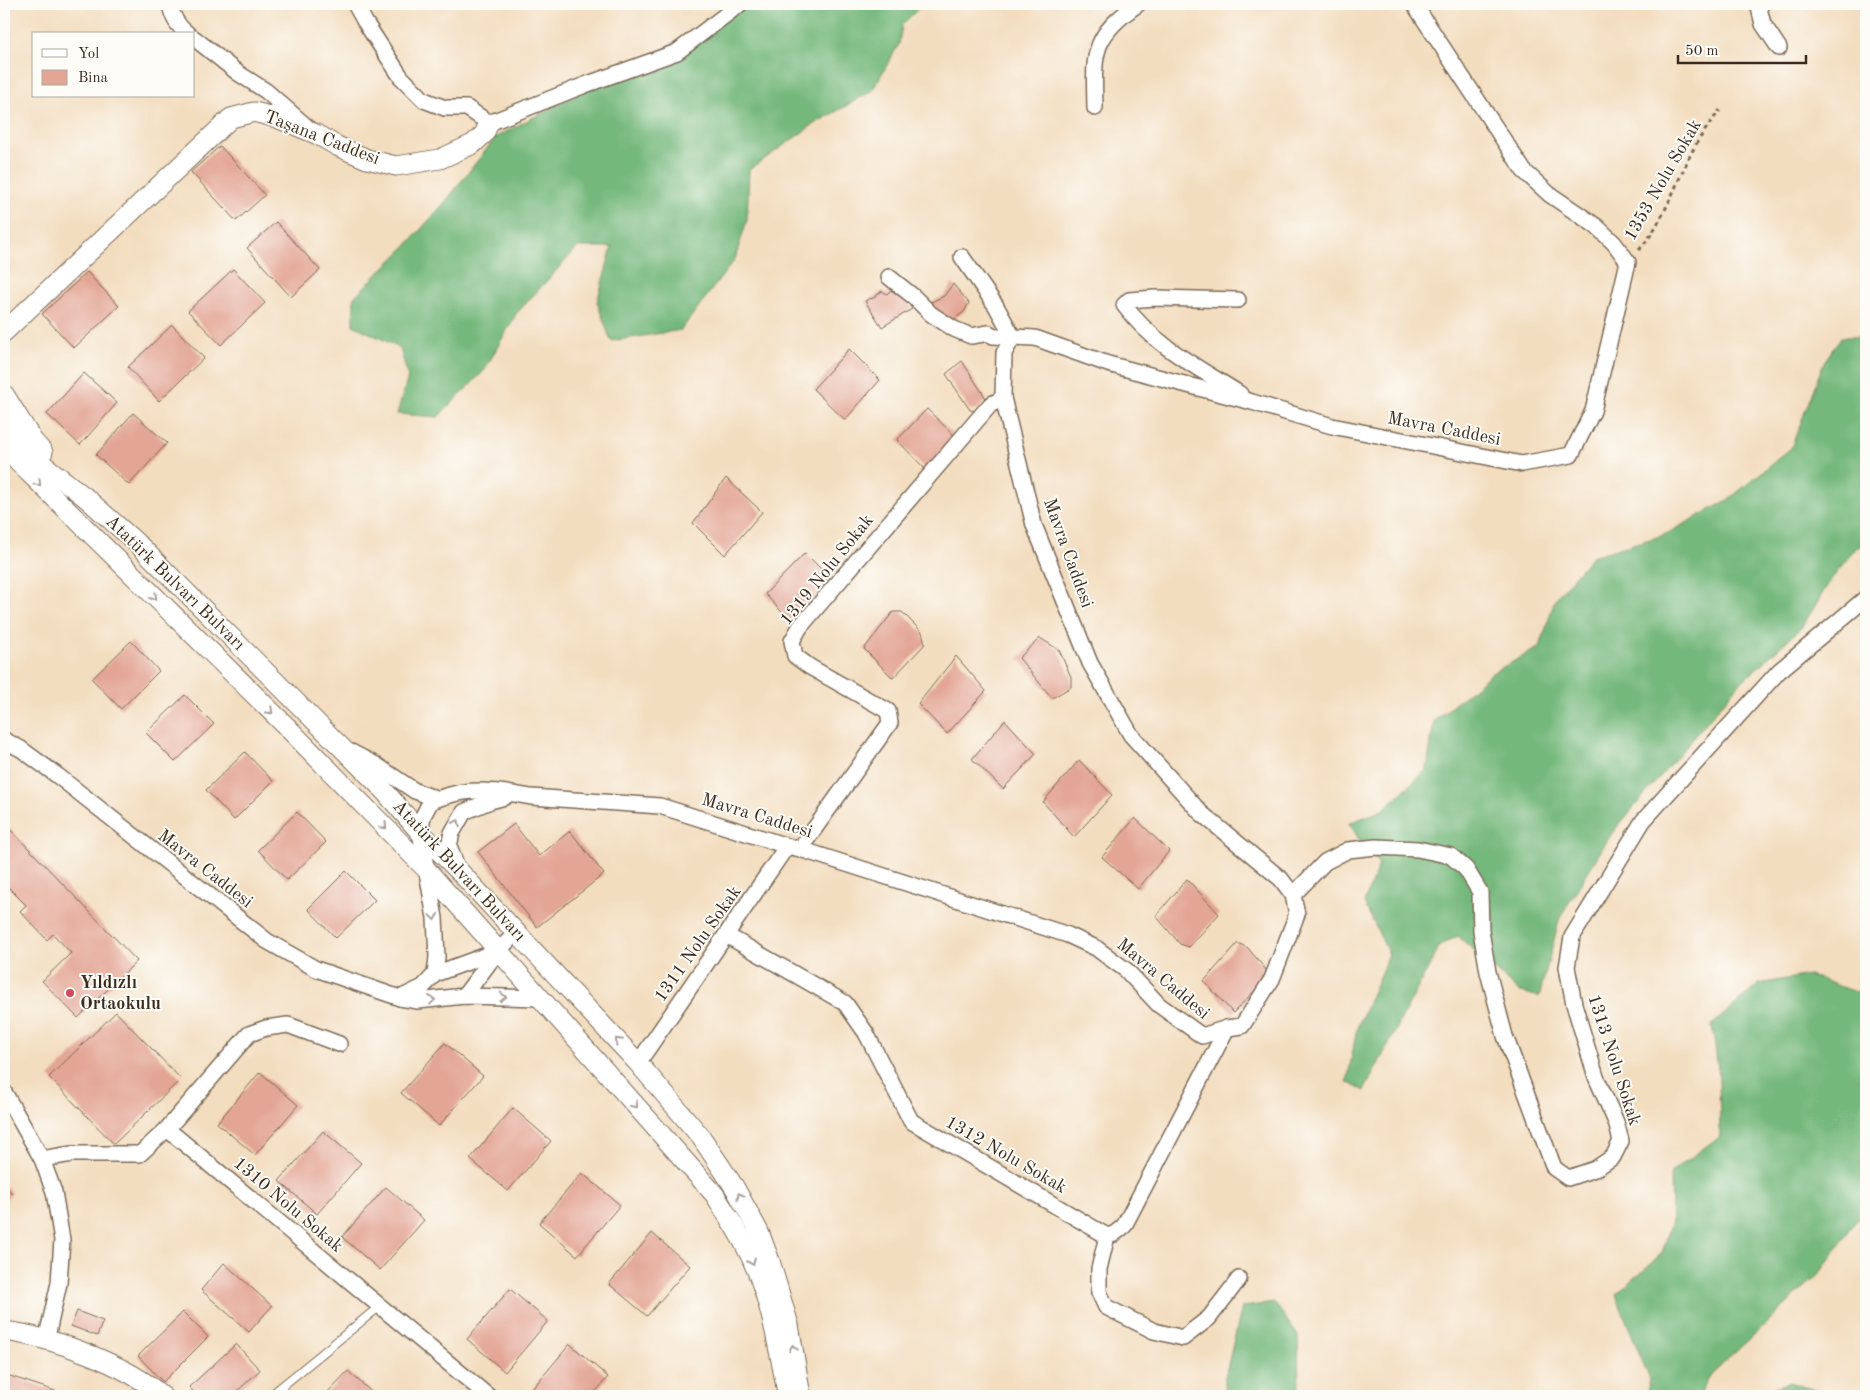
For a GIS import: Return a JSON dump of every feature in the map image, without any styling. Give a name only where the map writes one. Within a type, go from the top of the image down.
[{"type":"street","points":[[170,4],[172,14],[180,28],[185,32]]},
{"type":"street","points":[[355,4],[364,22],[401,77],[424,100],[445,108],[467,108],[488,123],[585,84],[677,52],[740,4]]},
{"type":"street","points":[[1096,108],[1094,64],[1100,41],[1106,31],[1138,4]]},
{"type":"street","points":[[1414,4],[1524,172],[1549,194],[1596,226],[1614,243],[1628,262]]},
{"type":"street","points":[[1758,4],[1764,24],[1779,48]]},
{"type":"street","points":[[195,39],[238,73],[266,91],[316,134]]},
{"type":"street","name":"Taşana Caddesi","points":[[4,332],[231,118],[254,112],[277,118],[316,134],[337,146],[367,159],[396,166],[440,160],[473,144],[484,134],[488,123]]},
{"type":"street","points":[[962,257],[996,306],[1013,337]]},
{"type":"street","name":"Mavra Caddesi","points":[[437,798],[475,791],[660,806],[1068,935],[1096,948],[1126,970],[1160,1006],[1202,1036],[1227,1028],[1242,1026],[1272,979],[1297,914],[1293,895],[1281,879],[1201,813],[1131,735],[1090,663],[1034,525],[1003,398],[1004,353],[1013,337],[1035,338],[1108,364],[1252,402],[1332,426],[1522,464],[1571,455],[1593,412],[1628,262]]},
{"type":"street","points":[[889,278],[914,297],[931,314],[954,329],[971,336],[989,333],[993,336],[1013,337]]},
{"type":"street","points":[[1238,300],[1129,300],[1124,306],[1136,322],[1168,348],[1252,402]]},
{"type":"street","points":[[4,394],[34,442],[47,458],[45,466]]},
{"type":"street","name":"1319 Nolu Sokak","points":[[794,848],[890,723],[888,711],[810,667],[796,656],[792,641],[800,627],[990,405],[1003,398]]},
{"type":"street","name":"Atatürk Bulvarı Bulvarı","points":[[4,422],[27,452],[84,497],[140,546],[342,748],[420,832],[458,869],[638,1063],[701,1137],[735,1188],[759,1232],[770,1261],[789,1325],[801,1396]]},
{"type":"street","name":"Atatürk Bulvarı Bulvarı","points":[[4,448],[285,725],[426,869],[715,1196],[745,1246],[760,1281],[776,1330],[788,1396]]},
{"type":"street","name":"1313 Nolu Sokak","points":[[1293,895],[1325,862],[1348,850],[1376,847],[1418,848],[1451,856],[1466,869],[1480,892],[1481,931],[1488,972],[1505,1036],[1554,1168],[1568,1178],[1595,1169],[1613,1158],[1621,1141],[1616,1122],[1596,1077],[1574,1004],[1567,967],[1572,937],[1643,821],[1779,670],[1866,598]]},
{"type":"street","name":"Mavra Caddesi","points":[[4,740],[21,749],[58,776],[267,941],[316,968],[400,998],[428,1001],[464,996],[541,998]]},
{"type":"street","points":[[342,748],[376,764],[415,791],[437,798]]},
{"type":"street","name":"Mavra Caddesi","points":[[458,869],[449,846],[452,833],[464,812],[490,801],[517,794]]},
{"type":"street","points":[[435,974],[437,941],[435,918],[420,832],[423,816],[434,798],[437,798]]},
{"type":"street","name":"1311 Nolu Sokak","points":[[638,1063],[726,935],[794,848]]},
{"type":"street","points":[[464,996],[498,951],[517,932]]},
{"type":"street","name":"1312 Nolu Sokak","points":[[726,935],[845,1003],[866,1033],[911,1121],[1107,1236]]},
{"type":"street","points":[[400,998],[423,987],[435,974],[498,951]]},
{"type":"street","points":[[42,1159],[72,1154],[140,1154],[168,1129],[249,1034],[266,1028],[288,1025],[339,1044]]},
{"type":"street","points":[[1227,1028],[1124,1226],[1114,1234],[1107,1236],[1099,1269],[1098,1292],[1106,1306],[1154,1331],[1183,1338],[1209,1318],[1239,1279]]},
{"type":"street","points":[[4,1092],[42,1159],[54,1192],[62,1240],[59,1283],[46,1341]]},
{"type":"street","name":"1310 Nolu Sokak","points":[[168,1129],[192,1151],[488,1396]]},
{"type":"street","points":[[4,1332],[46,1341],[91,1356],[122,1369],[162,1396]]},
{"type":"lane","points":[[270,1396],[380,1306]]},
{"type":"path","name":"1353 Nolu Sokak","points":[[1628,262],[1647,241],[1694,147],[1720,110]]},
{"type":"green space","points":[[755,4],[923,4],[902,25],[899,44],[872,91],[814,124],[749,170],[747,220],[735,259],[681,330],[611,341],[597,302],[612,247],[578,247],[516,314],[484,371],[438,417],[397,414],[408,377],[400,348],[353,325],[354,297],[406,246],[446,201],[496,137],[678,41]]},
{"type":"green space","points":[[1841,337],[1862,337],[1866,341],[1866,544],[1856,548],[1830,581],[1802,627],[1738,685],[1612,833],[1560,917],[1539,997],[1518,991],[1458,936],[1440,945],[1364,1091],[1347,1082],[1357,1028],[1389,954],[1364,903],[1379,864],[1364,847],[1349,823],[1383,810],[1427,769],[1434,721],[1492,673],[1540,647],[1555,599],[1592,556],[1664,535],[1728,500],[1791,448],[1824,362]]},
{"type":"green space","points":[[1809,975],[1866,996],[1866,1206],[1820,1273],[1709,1377],[1699,1396],[1646,1396],[1650,1380],[1616,1295],[1662,1253],[1672,1221],[1671,1172],[1720,1136],[1719,1076],[1712,1025],[1759,984]]},
{"type":"green space","points":[[1275,1303],[1298,1336],[1299,1396],[1225,1396],[1224,1381],[1242,1307]]},
{"type":"green space","points":[[1789,1382],[1834,1396],[1767,1396],[1765,1391]]},
{"type":"building","points":[[220,146],[265,195],[236,221],[191,172]]},
{"type":"building","points":[[276,222],[320,270],[291,297],[247,248]]},
{"type":"building","points":[[233,269],[265,303],[221,345],[188,311]]},
{"type":"building","points":[[87,272],[119,306],[74,348],[42,314]]},
{"type":"building","points":[[953,284],[969,303],[964,312],[949,323],[929,303],[944,296]]},
{"type":"building","points":[[891,290],[899,296],[903,296],[912,309],[882,327],[865,301],[872,299],[882,291],[887,294]]},
{"type":"building","points":[[172,325],[204,358],[159,401],[128,367]]},
{"type":"building","points":[[849,349],[880,380],[845,420],[813,389]]},
{"type":"building","points":[[962,361],[987,400],[976,411],[970,410],[946,374]]},
{"type":"building","points":[[84,373],[117,403],[80,445],[47,414]]},
{"type":"building","points":[[927,409],[957,438],[928,472],[897,440]]},
{"type":"building","points":[[133,413],[167,443],[129,485],[96,455]]},
{"type":"building","points":[[726,478],[762,512],[725,555],[693,523]]},
{"type":"building","points":[[805,553],[833,581],[794,625],[765,594]]},
{"type":"building","points":[[893,612],[902,612],[922,632],[925,644],[893,678],[864,649]]},
{"type":"building","points":[[1040,638],[1059,650],[1071,677],[1071,687],[1052,698],[1019,658]]},
{"type":"building","points":[[131,641],[159,671],[121,709],[92,679]]},
{"type":"building","points":[[956,656],[986,691],[947,734],[918,704]]},
{"type":"building","points":[[185,695],[214,724],[175,762],[146,733]]},
{"type":"building","points":[[1005,720],[1036,754],[1003,789],[972,759]]},
{"type":"building","points":[[245,752],[273,781],[234,820],[206,790]]},
{"type":"building","points":[[1079,760],[1112,795],[1074,837],[1043,802]]},
{"type":"building","points":[[297,812],[326,842],[287,880],[258,850]]},
{"type":"building","points":[[1135,818],[1169,851],[1138,889],[1102,857]]},
{"type":"building","points":[[5,824],[137,961],[78,1018],[42,981],[71,953],[53,934],[47,940],[20,911],[26,905],[8,887],[4,892]]},
{"type":"building","points":[[514,824],[539,856],[570,831],[604,874],[537,927],[478,852]]},
{"type":"building","points":[[346,871],[375,900],[336,938],[308,909]]},
{"type":"building","points":[[1187,879],[1219,914],[1189,947],[1180,944],[1156,916]]},
{"type":"building","points":[[1238,943],[1248,948],[1270,975],[1233,1013],[1204,981]]},
{"type":"building","points":[[116,1012],[181,1079],[114,1144],[49,1077]]},
{"type":"building","points":[[445,1043],[483,1076],[439,1126],[401,1093]]},
{"type":"building","points":[[260,1072],[298,1105],[255,1155],[217,1123]]},
{"type":"building","points":[[513,1108],[551,1141],[508,1191],[470,1159]]},
{"type":"building","points":[[323,1131],[361,1163],[317,1214],[279,1181]]},
{"type":"building","points":[[582,1173],[620,1205],[577,1256],[539,1223]]},
{"type":"building","points":[[4,1185],[12,1193],[4,1201]]},
{"type":"building","points":[[386,1187],[424,1220],[380,1270],[342,1237]]},
{"type":"building","points":[[652,1233],[690,1266],[647,1316],[609,1284]]},
{"type":"building","points":[[224,1263],[272,1306],[249,1332],[201,1290]]},
{"type":"building","points":[[510,1289],[548,1321],[505,1372],[467,1339]]},
{"type":"building","points":[[77,1311],[103,1321],[97,1336],[71,1326]]},
{"type":"building","points":[[183,1312],[208,1337],[163,1382],[138,1356]]},
{"type":"building","points":[[236,1344],[260,1370],[232,1396],[197,1396],[189,1387]]},
{"type":"building","points":[[570,1344],[608,1377],[592,1396],[527,1395]]},
{"type":"building","points":[[348,1371],[376,1396],[324,1396]]},
{"type":"building","points":[[4,1374],[61,1393],[60,1396],[4,1396]]},
{"type":"place","name":"Yıldızlı Ortaokulu","points":[[70,993]]}]
